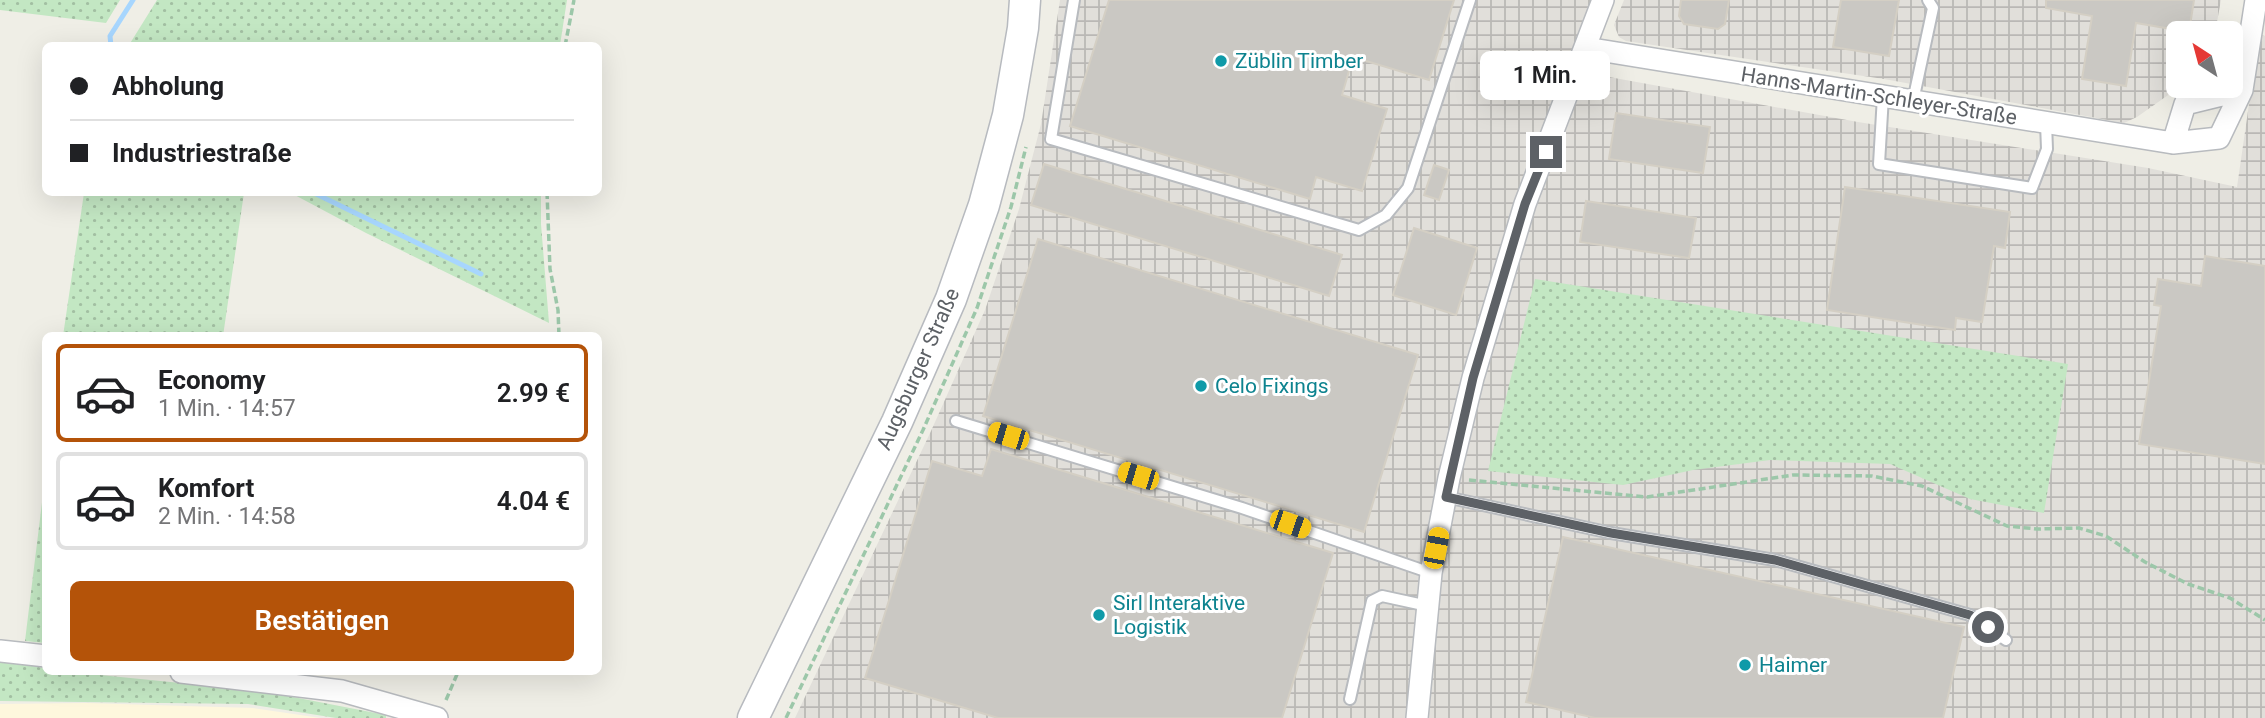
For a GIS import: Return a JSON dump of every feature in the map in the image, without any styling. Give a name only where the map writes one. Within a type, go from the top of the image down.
[{"type":"main road","name":"Augsburger Straße","points":[[751,716],[897,422],[951,299],[984,205],[1008,115],[1023,28],[1025,0]]},
{"type":"street","points":[[1417,718],[1431,573],[1473,378],[1525,204],[1603,0]]},
{"type":"street","name":"Hanns-Martin-Schleyer-Straße","points":[[2244,77],[2256,0]]},
{"type":"street","name":"Hanns-Martin-Schleyer-Straße","points":[[1586,48],[2173,143],[2219,138],[2238,98]]},
{"type":"street","points":[[2173,143],[2185,104],[2209,98]]},
{"type":"street","points":[[0,651],[42,656]]},
{"type":"street","points":[[206,675],[342,691],[440,712]]},
{"type":"lane","points":[[1074,0],[1051,139],[1359,230],[1386,215],[1408,188],[1471,0]]},
{"type":"lane","points":[[1913,101],[1933,8],[1928,0]]},
{"type":"lane","points":[[1883,96],[1879,164],[2032,188],[2047,149],[2046,123]]},
{"type":"lane","points":[[956,421],[1242,508],[1431,573]]},
{"type":"lane","points":[[1448,488],[1611,533],[1775,560],[1970,615],[2006,640]]},
{"type":"lane","points":[[1350,699],[1372,601],[1382,596],[1428,606]]},
{"type":"path","points":[[566,42],[574,0]]},
{"type":"path","points":[[547,196],[550,269],[558,310],[559,332]]},
{"type":"path","points":[[1448,488],[1647,497],[1793,475],[1872,476],[1922,486],[2007,527],[2080,528],[2106,536],[2145,562],[2188,584],[2230,598],[2265,620]]},
{"type":"path","points":[[440,712],[457,675]]},
{"type":"shaded area","points":[[1060,0],[1592,0],[1609,77],[1858,122],[2148,168],[2237,187],[2259,35],[2265,36],[2265,718],[795,718],[931,431],[985,310],[1019,209],[1041,124]]},
{"type":"shaded area","points":[[1624,0],[2221,0],[2217,21],[2166,21],[2166,97],[2124,123],[1884,79],[1626,41],[1619,37],[1614,25]]},
{"type":"shaded area","points":[[86,703],[253,708],[321,718],[0,718],[0,704]]},
{"type":"green space","points":[[0,0],[120,0],[106,23],[0,10]]},
{"type":"green space","points":[[157,0],[567,0],[560,42],[131,42]]},
{"type":"green space","points":[[84,196],[244,196],[224,332],[64,332]]},
{"type":"green space","points":[[297,196],[541,196],[549,323]]},
{"type":"green space","points":[[1535,279],[2068,364],[2044,513],[1970,499],[1890,464],[1770,460],[1693,470],[1623,485],[1488,471]]},
{"type":"green space","points":[[42,502],[42,643],[25,641]]},
{"type":"green space","points":[[0,661],[42,668],[42,675],[100,675],[262,691],[386,715],[386,718],[336,718],[248,704],[0,701]]},
{"type":"building","name":"Züblin Timber","points":[[1109,0],[1454,0],[1429,80],[1353,57],[1342,95],[1387,109],[1362,191],[1316,177],[1310,199],[1070,126]]},
{"type":"building","points":[[1681,0],[1729,0],[1725,24],[1718,29],[1684,24],[1679,16]]},
{"type":"building","points":[[1841,0],[1899,0],[1889,56],[1833,47]]},
{"type":"building","points":[[2046,0],[2194,0],[2191,21],[2166,21],[2166,28],[2136,23],[2126,86],[2082,79],[2092,16],[2046,8]]},
{"type":"building","points":[[1616,113],[1710,127],[1703,173],[1609,159]]},
{"type":"building","points":[[1044,164],[1342,255],[1329,296],[1031,205]]},
{"type":"building","points":[[1434,165],[1449,170],[1439,200],[1424,195]]},
{"type":"building","points":[[1845,187],[2010,212],[2005,248],[1994,246],[1982,322],[1956,318],[1955,330],[1827,310]]},
{"type":"building","points":[[1586,201],[1696,218],[1689,258],[1580,242]]},
{"type":"building","points":[[1414,228],[1477,248],[1456,315],[1393,295]]},
{"type":"building","name":"Celo Fixings","points":[[1038,239],[1418,355],[1364,532],[983,416]]},
{"type":"building","points":[[2205,256],[2265,266],[2265,464],[2139,444],[2161,306],[2154,305],[2158,279],[2201,286]]},
{"type":"building","name":"Sirl Interaktive Logistik","points":[[991,449],[1333,553],[1282,718],[998,718],[865,678],[932,461],[982,476]]},
{"type":"building","name":"Haimer","points":[[1563,537],[1964,627],[1943,718],[1595,718],[1526,702]]},
{"type":"waterway","points":[[111,42],[110,36],[133,0]]},
{"type":"waterway","points":[[320,196],[481,274]]},
{"type":"place","name":"Züblin Timber","points":[[1221,61]]},
{"type":"place","name":"Celo Fixings","points":[[1201,386]]},
{"type":"place","name":"Sirl Interaktive Logistik","points":[[1099,615]]},
{"type":"place","name":"Haimer","points":[[1745,665]]},
{"type":"route","points":[[1546,152],[1525,204],[1473,378],[1446,497],[1611,533],[1775,560],[1970,615],[1988,627]]}]
